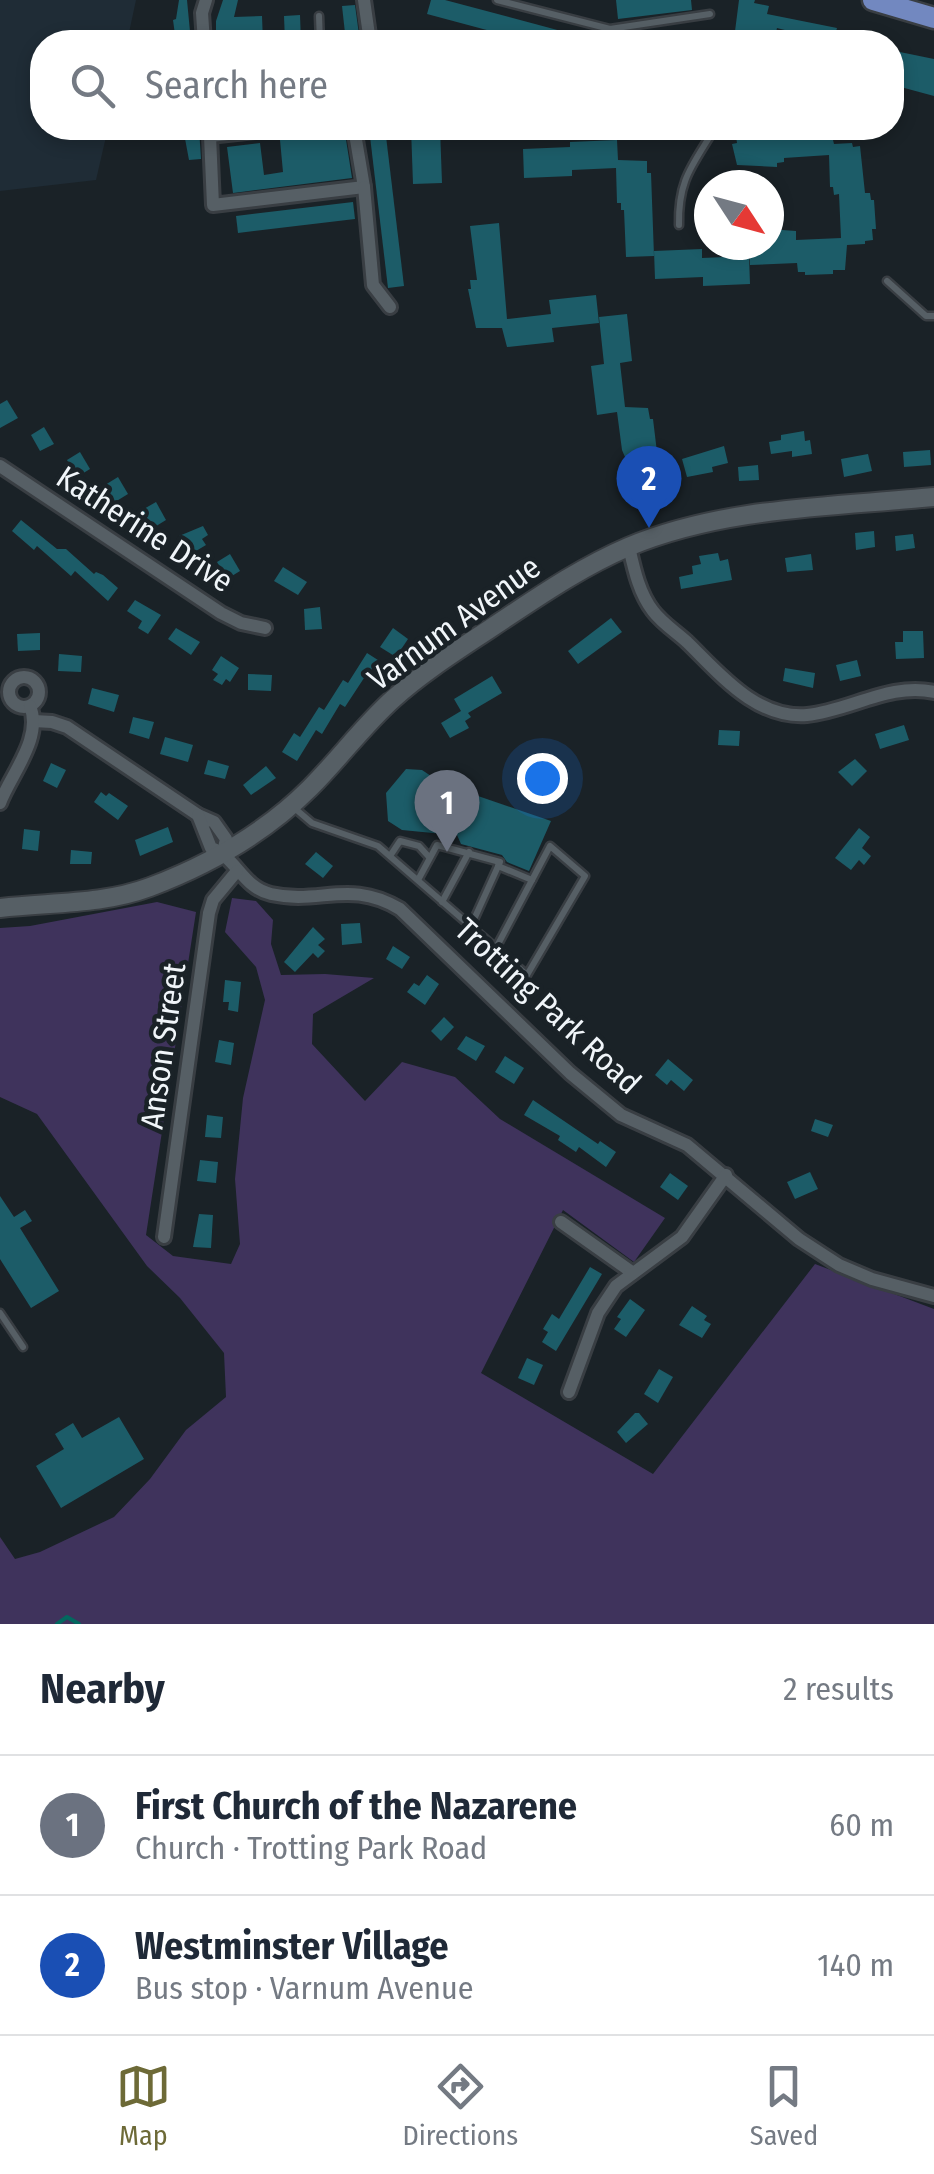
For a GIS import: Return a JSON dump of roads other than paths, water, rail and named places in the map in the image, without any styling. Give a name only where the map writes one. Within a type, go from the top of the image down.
[{"type":"main road","points":[[872,0],[934,18]]},
{"type":"main road","name":"Varnum Avenue","points":[[0,908],[127,894],[223,852],[291,806],[410,684],[558,584],[629,547],[724,520],[934,497]]},
{"type":"street","points":[[203,30],[206,0]]},
{"type":"street","points":[[364,0],[368,30]]},
{"type":"street","points":[[210,140],[213,205],[364,187]]},
{"type":"street","points":[[356,140],[374,285],[390,307]]},
{"type":"street","name":"Katherine Drive","points":[[0,466],[221,613],[264,628]]},
{"type":"street","points":[[629,547],[638,586],[653,611],[734,686],[768,708],[810,715],[891,693],[922,689],[934,692]]},
{"type":"street","points":[[0,803],[31,738],[34,721],[30,706]]},
{"type":"street","name":"Trotting Park Road","points":[[34,721],[67,727],[198,815],[212,848],[223,852],[259,890],[274,895],[356,892],[381,898],[400,909],[595,1096],[621,1115],[687,1145],[799,1239],[838,1265],[934,1296]]},
{"type":"street","name":"Anson Street","points":[[164,1236],[209,913],[213,900],[237,871]]},
{"type":"street","points":[[569,1392],[580,1372],[598,1313],[616,1286],[682,1237],[726,1175]]},
{"type":"street","points":[[561,1222],[633,1273]]},
{"type":"lane","points":[[500,0],[610,29],[710,14]]},
{"type":"lane","points":[[319,16],[320,30]]},
{"type":"lane","points":[[678,225],[678,195],[708,140]]},
{"type":"lane","points":[[888,282],[926,316],[934,316]]},
{"type":"lane","points":[[291,806],[312,823],[378,846],[526,974],[585,876],[550,846],[496,948]]},
{"type":"lane","points":[[390,856],[400,841],[419,846],[429,857]]},
{"type":"lane","points":[[418,880],[437,845],[500,862],[471,926]]},
{"type":"lane","points":[[442,902],[469,852]]},
{"type":"lane","points":[[498,866],[532,880]]},
{"type":"lane","points":[[0,1313],[23,1347]]},
{"type":"waterway","points":[[57,1624],[67,1617],[79,1624]]},
{"type":"place","name":"Westminster Village","points":[[649,528]]},
{"type":"place","name":"First Church of the Nazarene","points":[[447,852]]}]
